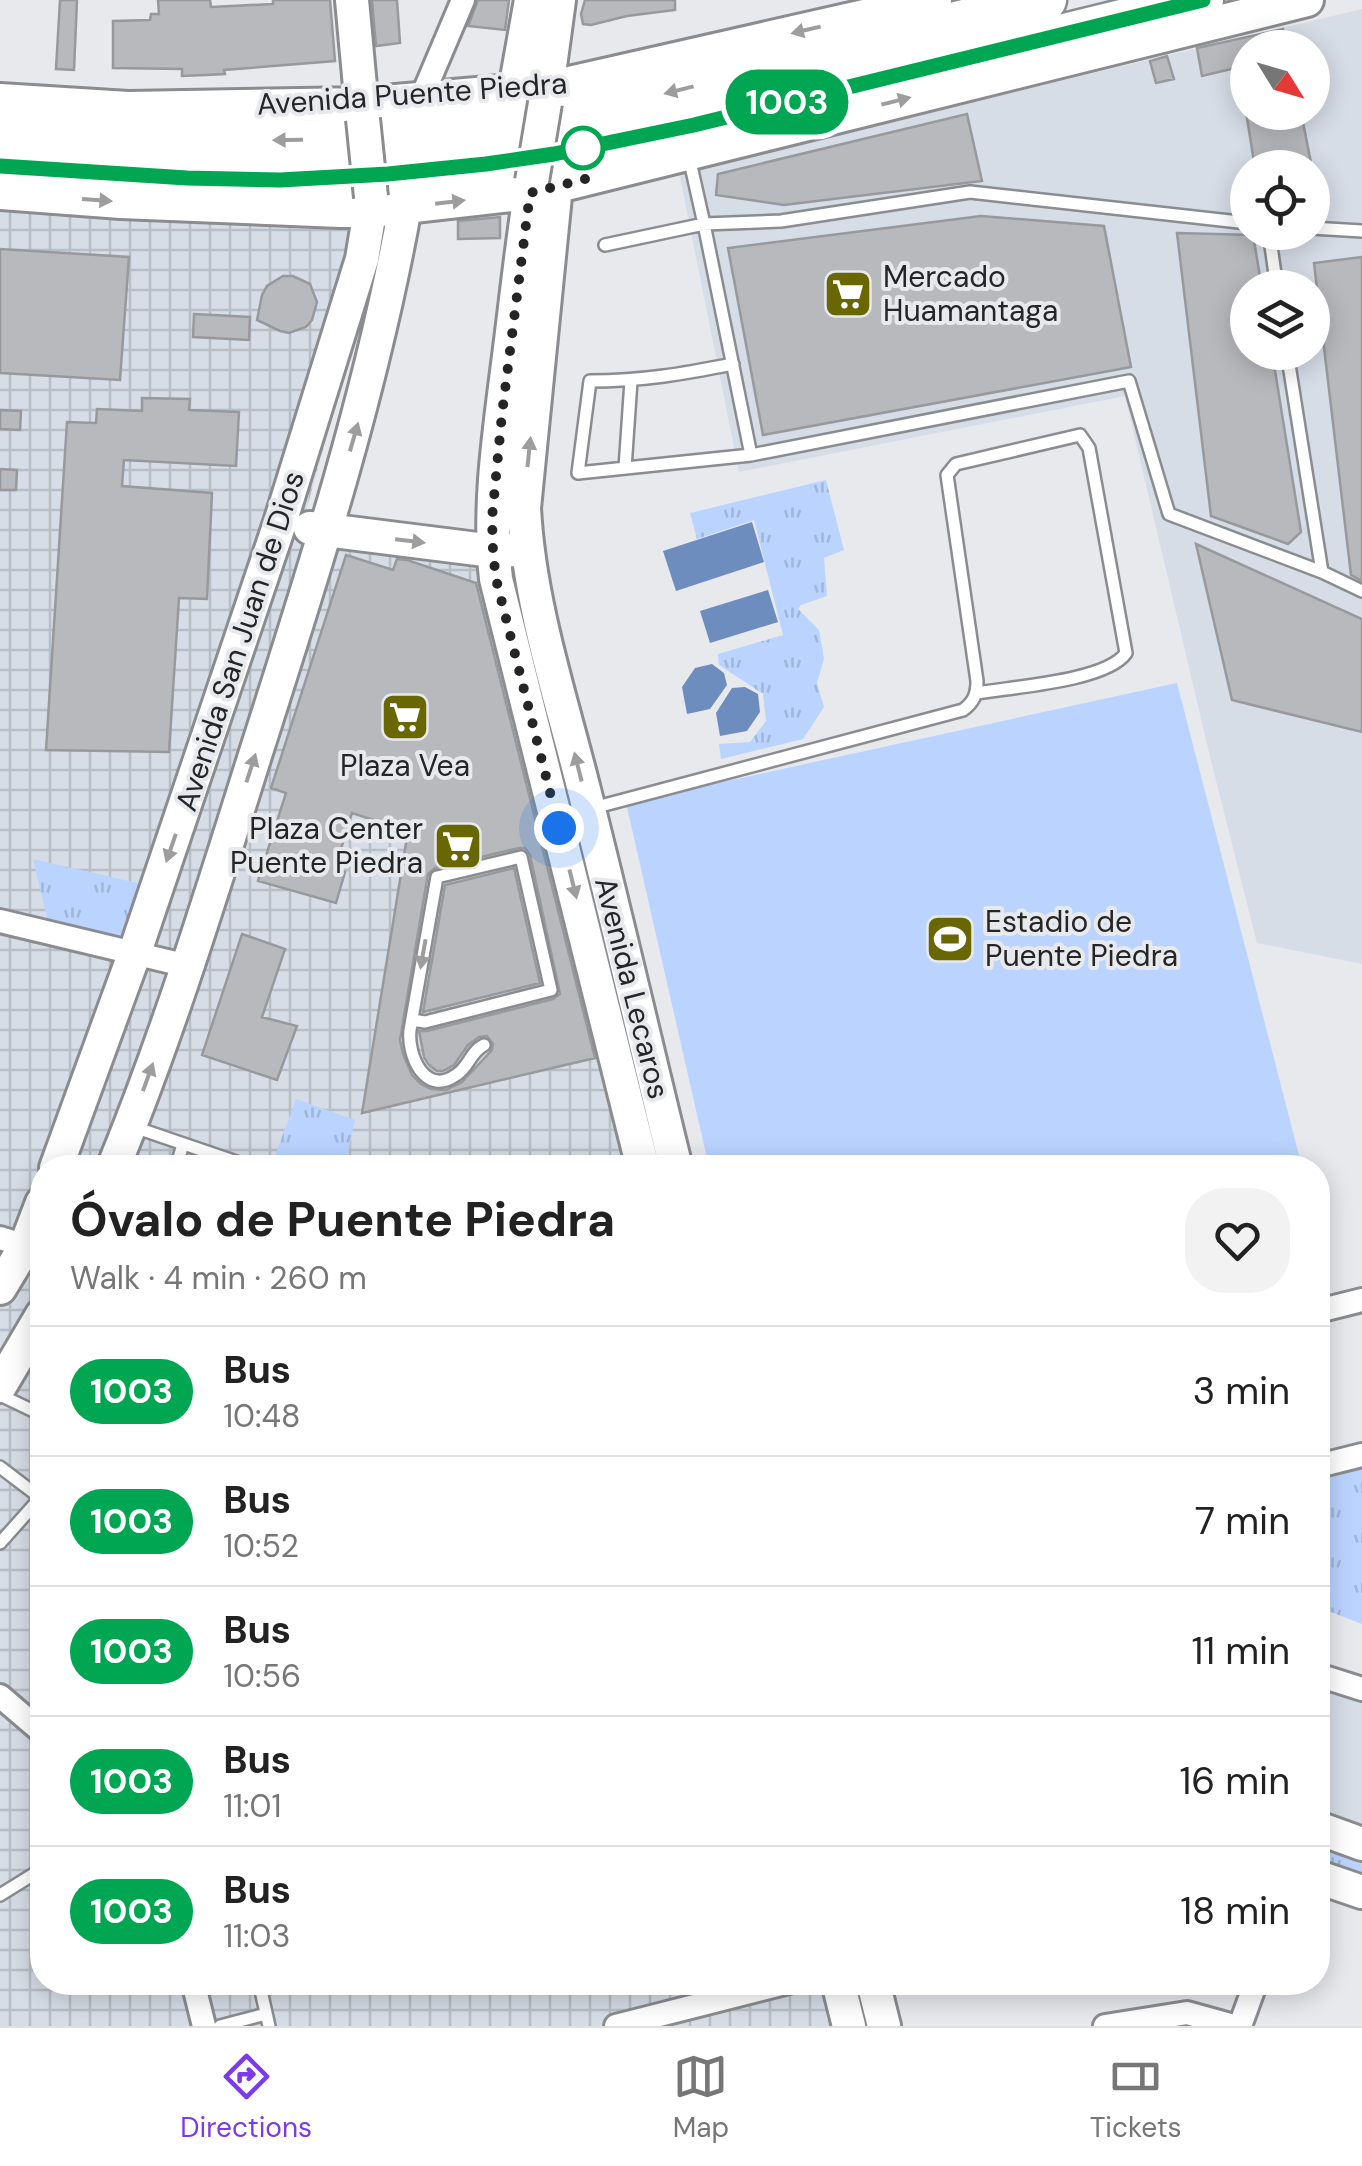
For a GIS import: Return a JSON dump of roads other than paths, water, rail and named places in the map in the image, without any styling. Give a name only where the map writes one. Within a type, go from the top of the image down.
[{"type":"highway","points":[[0,130],[140,139],[272,140],[474,128],[654,96],[1046,0]]},
{"type":"highway","points":[[0,166],[280,180],[486,164],[694,125],[1203,0]]},
{"type":"main road","name":"Avenida San Juan de Dios","points":[[61,1155],[136,952],[280,523],[362,260],[370,204],[352,0]]},
{"type":"main road","name":"Avenida Lecaros","points":[[531,0],[539,187],[524,508],[526,550],[673,1155]]},
{"type":"main road","name":"Avenida Lecaros","points":[[536,94],[559,0]]},
{"type":"main road","name":"Avenida Puente Piedra","points":[[0,100],[128,108],[362,111],[421,99],[536,94],[936,0]]},
{"type":"main road","points":[[0,193],[121,202],[406,207],[539,187],[688,154],[1307,0]]},
{"type":"main road","name":"Avenida Lecaros","points":[[539,187],[502,414],[492,518],[493,552],[597,1016],[639,1155]]},
{"type":"main road","name":"Avenida San Juan de Dios","points":[[118,1155],[188,966],[327,530],[362,409],[406,207]]},
{"type":"main road","points":[[280,523],[493,552],[526,550]]},
{"type":"main road","points":[[0,1288],[23,1244]]},
{"type":"main road","points":[[0,1386],[30,1335]]},
{"type":"main road","points":[[1330,1832],[1362,1844]]},
{"type":"main road","points":[[1330,1881],[1362,1892]]},
{"type":"main road","points":[[841,1995],[849,2026]]},
{"type":"main road","points":[[876,1995],[884,2026]]},
{"type":"street","points":[[421,99],[464,0]]},
{"type":"street","points":[[0,921],[188,966]]},
{"type":"street","points":[[1330,1308],[1362,1300]]},
{"type":"street","points":[[1330,1463],[1362,1455]]},
{"type":"street","points":[[1330,1679],[1362,1689]]},
{"type":"street","points":[[0,1696],[30,1722]]},
{"type":"street","points":[[196,1995],[204,2026]]},
{"type":"street","points":[[616,2026],[738,1995]]},
{"type":"street","points":[[1105,2026],[1187,2013],[1237,2026],[1250,1995]]},
{"type":"lane","points":[[688,154],[751,455]]},
{"type":"lane","points":[[606,246],[704,224],[781,221],[970,192],[1230,220]]},
{"type":"lane","points":[[1330,229],[1362,231]]},
{"type":"lane","points":[[733,364],[668,378],[590,381],[578,473],[751,455],[1128,381],[1169,514],[1362,591]]},
{"type":"lane","points":[[1291,370],[1322,572]]},
{"type":"lane","points":[[625,468],[631,381]]},
{"type":"lane","points":[[589,809],[964,710],[977,693],[977,681],[947,475],[956,464],[1080,435],[1088,448],[1126,653],[1120,662],[1097,673],[977,693]]},
{"type":"lane","points":[[411,1025],[551,990],[521,857],[437,877],[411,1025],[410,1053],[417,1068],[440,1080],[458,1074],[475,1050],[484,1045]]},
{"type":"lane","points":[[130,1126],[216,1155]]},
{"type":"lane","points":[[180,1155],[183,1144]]},
{"type":"lane","points":[[0,1394],[30,1409]]},
{"type":"lane","points":[[0,1466],[30,1489]]},
{"type":"lane","points":[[0,1543],[30,1511]]},
{"type":"lane","points":[[0,1895],[30,1876]]},
{"type":"lane","points":[[220,2026],[268,2020],[262,1995]]},
{"type":"place","name":"Mercado Huamantaga","points":[[848,294]]},
{"type":"place","name":"Plaza Vea","points":[[405,717]]},
{"type":"place","name":"Plaza Center Puente Piedra","points":[[458,846]]},
{"type":"place","name":"Estadio de Puente Piedra","points":[[950,939]]}]
